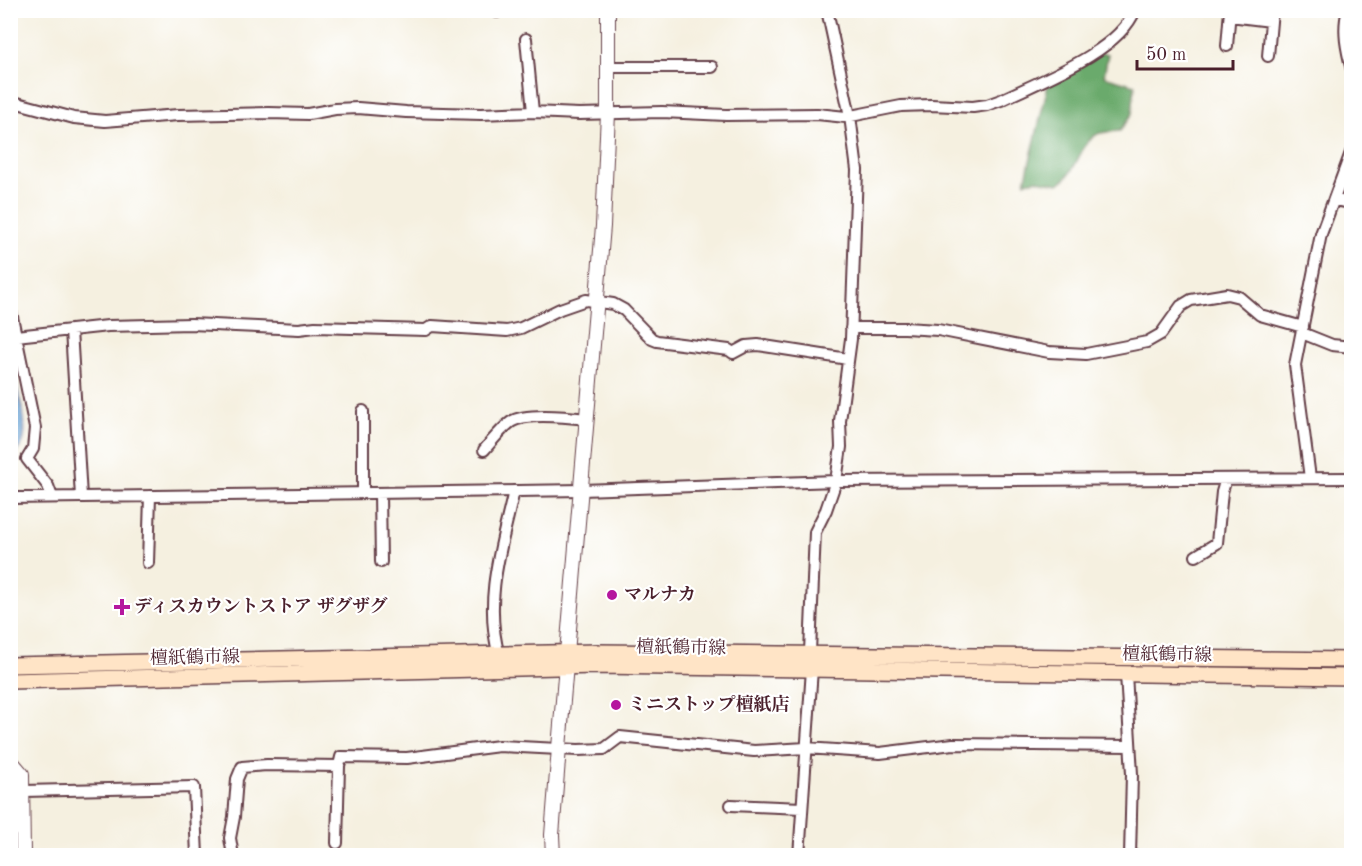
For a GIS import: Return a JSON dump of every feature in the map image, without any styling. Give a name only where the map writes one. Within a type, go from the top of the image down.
[{"type":"main road","name":"檀紙鶴市線","points":[[10,681],[810,652],[1352,660]]},
{"type":"main road","name":"檀紙鶴市線","points":[[10,665],[499,655],[596,666],[1352,677]]},
{"type":"street","points":[[553,855],[552,835],[603,226],[608,113],[608,10]]},
{"type":"street","points":[[810,652],[815,532],[836,481],[841,447],[840,421],[851,328],[857,170],[850,116],[827,10]]},
{"type":"street","points":[[10,101],[74,118],[105,121],[178,115],[308,114],[358,108],[481,114],[662,112],[850,116],[901,106],[973,107],[987,105],[1096,52],[1114,40],[1126,27],[1135,10]]},
{"type":"street","points":[[1348,10],[1344,22],[1347,53],[1352,70]]},
{"type":"street","points":[[1227,46],[1230,13],[1271,16],[1268,56]]},
{"type":"street","points":[[525,39],[533,112]]},
{"type":"street","points":[[608,68],[712,68]]},
{"type":"street","points":[[1310,478],[1294,365],[1321,234],[1352,150]]},
{"type":"street","points":[[1334,200],[1352,203]]},
{"type":"street","points":[[851,328],[938,330],[1049,352],[1086,354],[1147,342],[1161,334],[1181,306],[1191,300],[1227,294],[1239,297],[1260,315],[1303,330],[1332,345],[1352,347]]},
{"type":"street","points":[[16,336],[108,326],[191,324],[299,329],[315,327],[426,330],[432,326],[507,331],[521,328],[560,309],[586,300],[613,303],[624,310],[644,332],[657,341],[729,350],[733,353],[746,346],[758,345],[848,359]]},
{"type":"street","points":[[10,307],[35,428],[33,449],[27,459],[48,486],[52,497]]},
{"type":"street","points":[[71,330],[81,497]]},
{"type":"street","points":[[363,411],[363,493]]},
{"type":"street","points":[[484,450],[512,421],[528,417],[557,416],[587,419]]},
{"type":"street","points":[[10,498],[582,490],[836,481],[1352,478]]},
{"type":"street","points":[[1196,556],[1217,543],[1222,492],[1226,479]]},
{"type":"street","points":[[499,655],[494,612],[494,579],[514,491]]},
{"type":"street","points":[[380,493],[381,562]]},
{"type":"street","points":[[148,563],[150,496]]},
{"type":"street","points":[[799,855],[812,669]]},
{"type":"street","points":[[1126,674],[1132,774],[1130,855]]},
{"type":"street","points":[[337,843],[341,757],[407,758],[499,746],[604,748],[620,737],[754,751],[807,748],[880,753],[953,744],[1130,746]]},
{"type":"street","points":[[10,760],[22,774],[24,791],[17,808],[23,855]]},
{"type":"street","points":[[233,855],[230,838],[237,778],[242,767],[339,766]]},
{"type":"street","points":[[24,791],[194,787],[197,855]]},
{"type":"street","points":[[730,805],[802,808]]},
{"type":"green space","points":[[1101,53],[1108,54],[1104,76],[1135,85],[1132,114],[1120,131],[1101,133],[1090,139],[1070,172],[1059,184],[1037,180],[1025,182],[1049,81]]},
{"type":"water","points":[[10,358],[25,431],[22,444],[11,458]]},
{"type":"place","name":"マルナカ","points":[[612,595]]},
{"type":"place","name":"ディスカウントストア ザグザグ","points":[[122,607]]},
{"type":"place","name":"ミニストップ檀紙店","points":[[616,705]]}]
